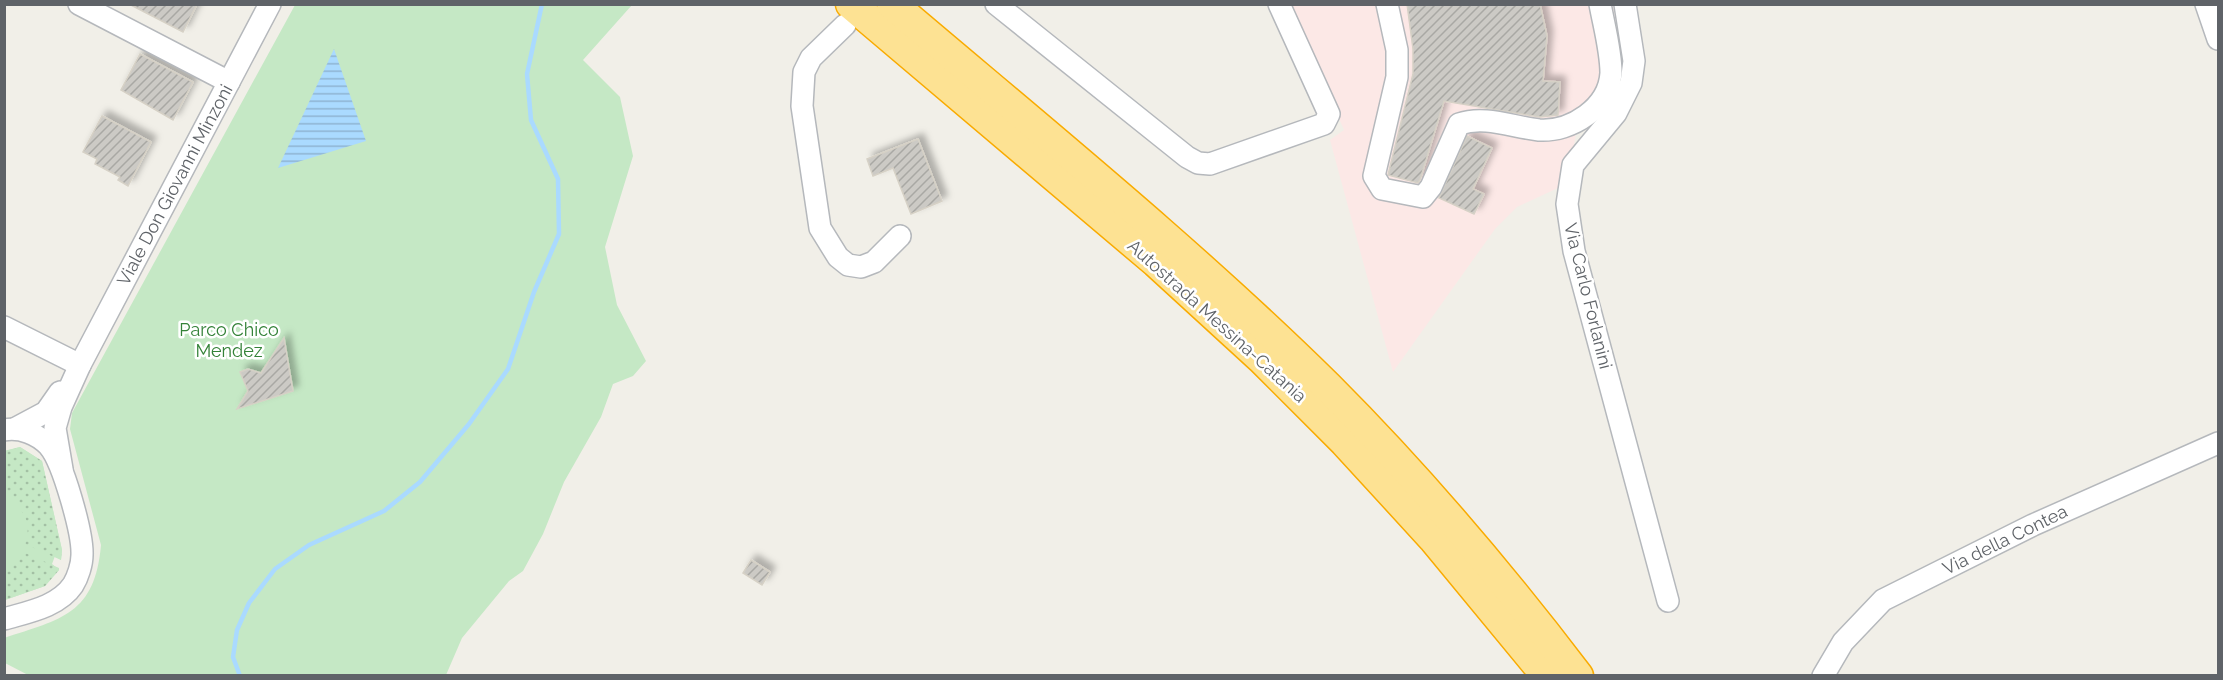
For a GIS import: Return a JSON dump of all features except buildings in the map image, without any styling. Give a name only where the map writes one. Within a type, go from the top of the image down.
[{"type":"highway","name":"Autostrada Messina-Catania","points":[[858,10],[931,55],[1173,243],[1329,388],[1452,522],[1578,675]]},
{"type":"highway","name":"Autostrada Messina-Catania","points":[[894,15],[931,55],[1262,359],[1345,442],[1426,530],[1546,675]]},
{"type":"street","points":[[78,4],[229,82]]},
{"type":"street","name":"Viale Don Giovanni Minzoni","points":[[80,365],[270,4]]},
{"type":"street","points":[[996,4],[1187,157],[1198,163],[1210,164],[1324,124],[1329,114],[1316,80],[1280,4]]},
{"type":"street","points":[[1387,4],[1397,50],[1396,77],[1374,176],[1382,189],[1423,197],[1431,187],[1459,124],[1474,119],[1539,130],[1554,130],[1566,128],[1591,111],[1599,101],[1611,74],[1600,4]]},
{"type":"street","name":"Via Carlo Forlanini","points":[[1625,4],[1634,61],[1631,83],[1616,113],[1573,165],[1567,204],[1574,251],[1668,601]]},
{"type":"street","points":[[2206,4],[2218,39]]},
{"type":"street","points":[[858,10],[894,15]]},
{"type":"street","points":[[858,10],[894,15]]},
{"type":"street","points":[[858,10],[811,58],[804,72],[802,106],[820,228],[838,257],[848,265],[861,267],[874,262],[900,236]]},
{"type":"street","points":[[4,327],[80,365]]},
{"type":"street","points":[[10,429],[46,412],[80,365]]},
{"type":"street","points":[[4,619],[45,607],[62,598],[73,585],[80,569],[81,542],[62,469],[55,428],[80,365]]},
{"type":"street","points":[[10,429],[38,436],[50,447],[62,469]]},
{"type":"street","name":"Via della Contea","points":[[1823,675],[1843,642],[1884,600],[2033,525],[2218,443]]},
{"type":"shaded area","points":[[1290,5],[1613,5],[1622,63],[1620,80],[1592,123],[1576,134],[1573,150],[1558,188],[1517,207],[1495,229],[1393,372],[1330,140],[1344,130]]},
{"type":"green space","name":"Parco Chico Mendez","points":[[295,5],[632,5],[583,60],[620,97],[633,156],[605,247],[617,305],[646,361],[633,376],[613,384],[601,417],[564,482],[543,534],[523,571],[509,581],[462,638],[446,675],[28,675],[5,663],[4,638],[59,618],[83,600],[97,568],[101,545],[70,429],[72,413]]},
{"type":"green space","points":[[20,447],[42,461],[62,550],[61,560],[55,556],[52,564],[59,570],[45,586],[5,600],[4,451]]},
{"type":"green space","points":[[20,447],[42,461],[62,550],[61,560],[25,544],[27,522],[21,510],[5,495],[5,451]]},
{"type":"green space","points":[[21,551],[59,570],[45,586],[5,600],[5,565],[14,561]]},
{"type":"water","points":[[334,49],[366,141],[278,168]]},
{"type":"waterway","points":[[240,676],[233,657],[237,630],[249,603],[275,569],[309,545],[384,511],[420,482],[469,424],[508,369],[534,292],[559,234],[558,179],[531,120],[527,74],[542,4]]}]
